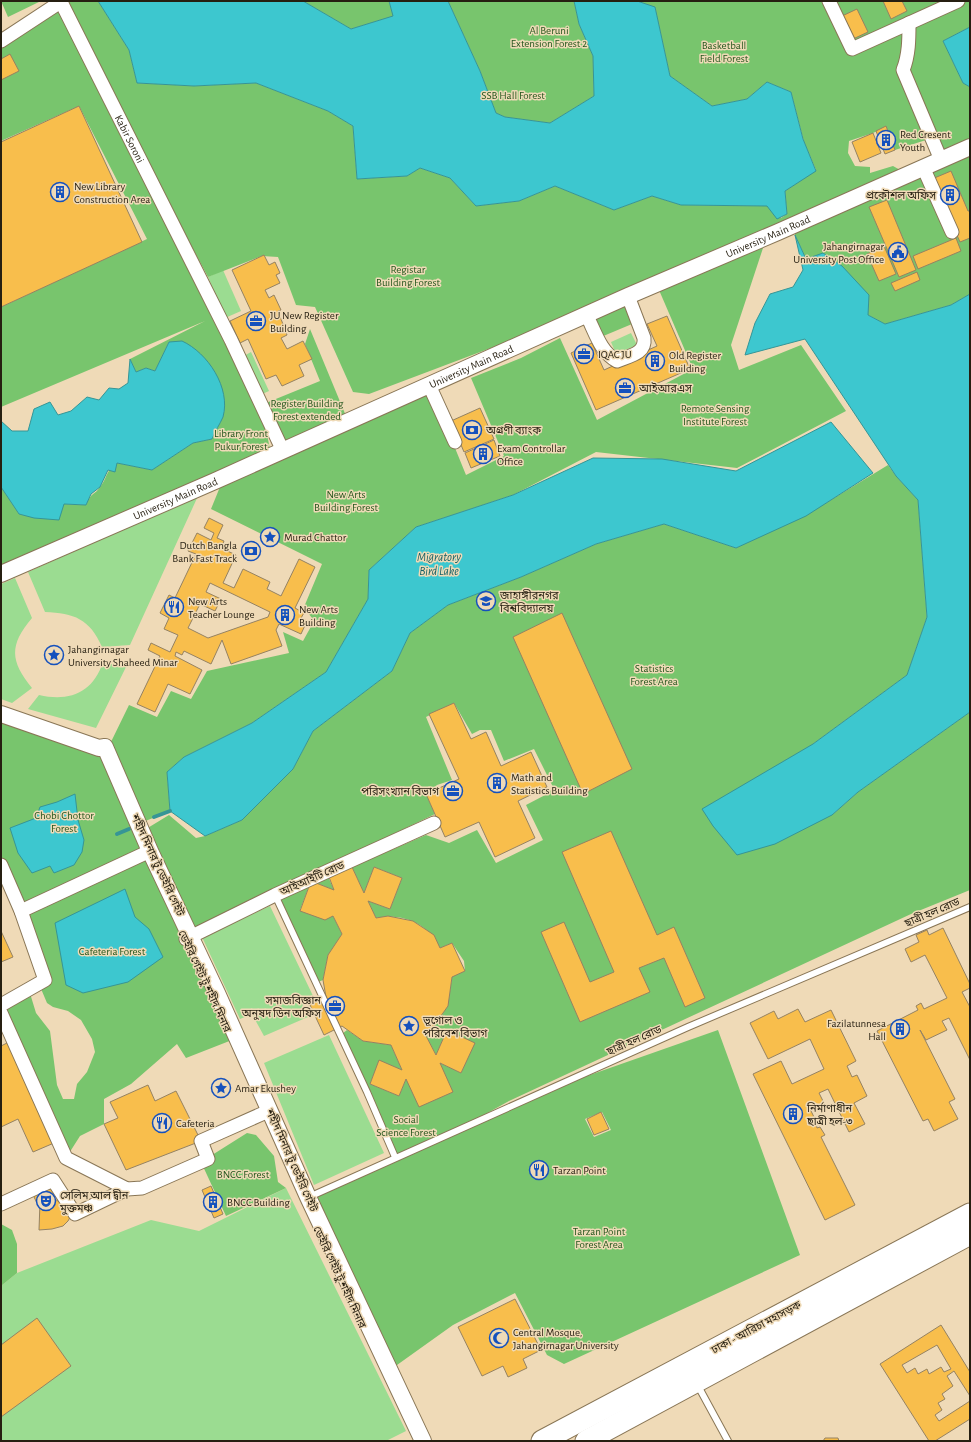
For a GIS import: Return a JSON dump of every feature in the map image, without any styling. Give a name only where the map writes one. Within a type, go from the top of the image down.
[{"type":"highway","name":"ঢাকা - আরিচা মহাসড়ক","points":[[542,1441],[970,1214]]},
{"type":"highway","name":"ঢাকা - আরিচা মহাসড়ক","points":[[586,1441],[970,1234]]},
{"type":"highway","points":[[709,1353],[718,1371]]},
{"type":"street","points":[[1,41],[61,1]]},
{"type":"street","name":"Kabir Soroni","points":[[61,1],[233,339],[283,451]]},
{"type":"street","points":[[829,1],[852,49],[958,1]]},
{"type":"street","points":[[909,23],[909,44],[903,70],[941,160]]},
{"type":"street","name":"University Main Road","points":[[1,574],[283,451],[586,314],[785,229],[970,147]]},
{"type":"street","points":[[923,168],[952,232]]},
{"type":"street","points":[[586,314],[604,350],[610,358],[617,361],[641,351],[645,344],[644,338],[628,296]]},
{"type":"street","points":[[429,384],[455,442]]},
{"type":"street","name":"শহীদ মিনার টু ডেইরি গেইট","points":[[1,714],[102,747],[267,1113]]},
{"type":"street","name":"আইআইটি রোড","points":[[188,938],[274,895],[434,823]]},
{"type":"street","points":[[21,911],[149,852]]},
{"type":"street","points":[[1,865],[21,911],[45,980],[1,1005]]},
{"type":"street","name":"ডেইরি গেইট টু শহীদ মিনার","points":[[188,938],[241,1061],[267,1113],[306,1198],[415,1441]]},
{"type":"street","points":[[1,1013],[66,1158],[126,1189]]},
{"type":"street","points":[[1,1204],[53,1180],[75,1214],[126,1189],[142,1188],[208,1159],[201,1141],[267,1113]]},
{"type":"street","name":"শহীদ মিনার টু ডেইরি গেইট","points":[[306,1198],[423,1441]]},
{"type":"lane","points":[[274,895],[367,1092],[395,1158]]},
{"type":"lane","name":"ছাত্রী হল রোড","points":[[306,1198],[688,1027],[970,907]]},
{"type":"lane","points":[[696,1382],[728,1441]]},
{"type":"green space","points":[[1,1],[41,1],[8,17]]},
{"type":"green space","points":[[62,1],[98,1],[129,50],[137,83],[194,86],[256,83],[328,111],[353,126],[357,179],[407,176],[420,168],[450,178],[476,206],[519,201],[555,186],[614,210],[652,196],[681,205],[767,206],[781,218],[787,214],[785,191],[816,170],[804,142],[791,92],[767,82],[747,99],[712,106],[670,76],[655,8],[637,1],[826,1],[851,55],[904,33],[899,75],[926,140],[895,150],[886,127],[849,141],[848,153],[855,166],[870,167],[870,173],[893,166],[902,171],[628,296],[369,394],[353,392],[315,307],[296,305],[278,257],[262,256],[208,277],[72,23],[261,405],[271,454],[1,574],[1,487],[19,514],[25,515],[64,504],[86,505],[91,496],[102,484],[108,472],[117,463],[152,470],[193,443],[212,439],[223,416],[169,342],[155,371],[146,368],[136,372],[130,359],[205,321],[1,407],[1,307],[147,239],[79,106],[1,141],[1,30],[5,39]]},
{"type":"green space","points":[[303,1],[389,1],[394,16],[351,29]]},
{"type":"green space","points":[[448,1],[574,1],[579,24],[593,56],[594,96],[550,123],[505,117],[496,113],[480,71]]},
{"type":"green space","points":[[830,1],[970,1],[970,27],[943,41],[963,83],[970,87],[970,147],[941,160],[903,70],[909,24],[852,49]]},
{"type":"green space","points":[[970,154],[970,294],[951,305],[885,324],[868,315],[806,259],[795,235],[795,230]]},
{"type":"green space","points":[[764,245],[731,345],[739,370],[801,345],[846,411],[737,468],[596,452],[513,495],[416,527],[369,570],[368,599],[326,672],[252,723],[184,757],[167,772],[170,811],[143,822],[109,746],[129,705],[157,717],[171,691],[191,699],[207,671],[289,653],[283,632],[303,641],[314,621],[304,607],[322,564],[211,509],[222,482],[427,391],[447,441],[455,448],[466,475],[504,456],[471,378],[521,358],[560,338],[597,420],[693,369],[659,290]]},
{"type":"green space","points":[[223,270],[241,311],[225,318],[208,277]]},
{"type":"green space","points":[[623,303],[632,324],[601,337],[592,315]]},
{"type":"green space","name":"Register Building Forest extended","points":[[310,329],[346,416],[284,442],[266,403],[320,381],[305,344]]},
{"type":"green space","points":[[631,333],[637,345],[616,354],[611,342]]},
{"type":"green space","points":[[251,352],[269,391],[260,395],[242,357]]},
{"type":"green space","name":"Statistics Forest Area","points":[[888,465],[918,500],[927,617],[907,675],[813,744],[832,815],[858,792],[970,712],[970,890],[911,914],[396,1155],[342,1034],[347,1030],[363,1041],[391,1045],[402,1070],[379,1061],[370,1084],[399,1096],[406,1079],[440,1063],[461,1073],[474,1043],[447,1030],[436,1055],[424,1032],[438,1021],[446,1008],[452,976],[465,971],[464,961],[452,943],[440,948],[429,932],[414,922],[396,917],[376,918],[368,901],[390,909],[402,878],[374,867],[364,893],[352,867],[426,835],[449,843],[477,830],[496,863],[543,840],[526,805],[549,793],[553,787],[534,749],[504,761],[491,730],[480,730],[472,734],[454,703],[426,717],[452,780],[437,785],[426,794],[435,814],[195,929],[146,829],[169,815],[196,838],[205,836],[242,820],[293,769],[313,731],[392,671],[410,633],[448,605],[521,577],[596,544],[664,524],[736,548],[826,503]]},
{"type":"green space","points":[[198,496],[130,645],[102,647],[92,630],[80,619],[64,614],[45,612],[28,572]]},
{"type":"green space","points":[[15,578],[32,618],[24,628],[16,645],[16,661],[19,669],[32,688],[12,703],[1,699],[1,584]]},
{"type":"green space","points":[[103,662],[126,667],[96,728],[28,709],[39,695],[50,697],[70,696],[86,688],[99,673]]},
{"type":"green space","name":"Cafeteria Forest","points":[[1,714],[99,748],[232,1040],[186,1058],[177,1044],[131,1084],[104,1099],[104,1124],[80,1136],[66,1158],[1,1005],[29,990],[36,1013],[50,1031],[57,1085],[63,1099],[74,1099],[77,1084],[87,1072],[95,1052],[92,1039],[81,1020],[68,1011],[53,1007],[47,1003],[39,984],[45,980],[1,865]]},
{"type":"green space","points":[[326,872],[334,890],[311,881],[300,910],[333,916],[342,934],[328,955],[323,980],[316,983],[276,894]]},
{"type":"green space","points":[[270,906],[314,998],[302,1006],[308,1017],[264,1036],[252,1014],[240,1019],[202,937]]},
{"type":"green space","name":"Tarzan Point Forest Area","points":[[718,1030],[800,1255],[564,1364],[547,1355],[515,1293],[453,1325],[390,1370],[308,1198],[586,1075],[587,1076]],"holes":[[[602,1112],[611,1130],[594,1137],[585,1119]]]},
{"type":"green space","points":[[329,1035],[384,1153],[314,1185],[264,1063]]},
{"type":"green space","name":"BNCC Forest","points":[[247,1133],[256,1135],[274,1156],[278,1182],[286,1188],[226,1216],[201,1162]]},
{"type":"green space","points":[[286,1188],[406,1431],[386,1441],[1,1441],[1,1286],[17,1273],[151,1220],[199,1231]]},
{"type":"green space","points":[[1,1224],[12,1230],[17,1244],[17,1273],[1,1286]]},
{"type":"water","points":[[98,1],[303,1],[351,29],[393,16],[389,1],[448,1],[480,71],[496,113],[505,117],[550,123],[594,96],[593,56],[579,24],[574,1],[637,1],[655,7],[670,76],[712,106],[747,99],[767,82],[791,92],[803,139],[816,171],[785,191],[787,214],[777,219],[767,206],[681,205],[652,196],[614,210],[555,186],[519,201],[476,206],[450,178],[420,168],[407,176],[357,179],[353,126],[328,111],[256,83],[194,86],[137,83],[129,50]]},
{"type":"water","points":[[970,27],[970,87],[963,83],[943,41]]},
{"type":"water","points":[[795,235],[806,259],[823,253],[842,266],[869,295],[868,315],[885,324],[951,305],[970,294],[970,712],[858,792],[832,815],[775,844],[737,855],[713,826],[702,809],[813,744],[907,675],[927,617],[918,500],[896,476],[805,339],[745,355],[755,323],[770,294],[793,287],[803,270]]},
{"type":"water","points":[[182,341],[192,347],[209,363],[220,383],[224,395],[225,406],[223,417],[212,439],[193,443],[152,470],[117,463],[115,472],[108,470],[100,487],[91,494],[86,505],[64,504],[59,520],[34,518],[19,514],[1,487],[1,421],[12,431],[28,431],[34,409],[50,402],[58,415],[71,411],[87,397],[99,400],[109,388],[119,389],[128,383],[130,359],[136,372],[146,368],[155,371],[169,342]]},
{"type":"water","name":"Migratory Bird Lake","points":[[831,422],[873,473],[806,516],[736,548],[664,524],[596,544],[521,577],[448,605],[410,633],[392,671],[313,731],[293,769],[242,820],[205,836],[170,811],[167,772],[184,757],[252,723],[326,672],[368,599],[369,570],[416,527],[513,495],[593,458],[662,459],[736,471]]},
{"type":"water","points":[[75,794],[78,820],[84,840],[82,852],[74,865],[54,873],[50,866],[32,873],[18,853],[10,828],[36,818],[40,807],[57,802]]},
{"type":"water","points":[[125,889],[135,917],[149,929],[163,957],[128,982],[83,993],[66,985],[55,923]]},
{"type":"building","points":[[883,1],[902,1],[907,11],[891,19]]},
{"type":"building","points":[[857,9],[868,32],[853,39],[842,16]]},
{"type":"building","points":[[10,54],[19,71],[1,80],[1,59]]},
{"type":"building","name":"New Library Construction Area","points":[[79,106],[142,242],[1,307],[1,142]]},
{"type":"building","name":"Red Cresent Youth","points":[[886,126],[895,150],[885,154],[876,131]]},
{"type":"building","points":[[873,133],[881,153],[860,162],[852,142]]},
{"type":"building","name":"প্রকৌশল অফিস","points":[[951,171],[968,211],[970,211],[970,238],[960,242],[932,179]]},
{"type":"building","points":[[887,200],[916,270],[899,277],[869,207]]},
{"type":"building","points":[[956,238],[961,251],[918,269],[913,256]]},
{"type":"building","points":[[884,246],[896,274],[879,281],[867,254]]},
{"type":"building","name":"JU New Register Building","points":[[264,255],[269,265],[275,262],[280,273],[276,275],[280,283],[265,290],[269,298],[274,295],[281,310],[278,311],[287,335],[281,338],[287,349],[303,341],[312,359],[299,365],[304,376],[282,386],[276,375],[266,379],[248,339],[240,343],[230,321],[251,311],[232,270]]},
{"type":"building","points":[[917,272],[920,280],[895,291],[891,283]]},
{"type":"building","name":"Old Register Building","points":[[667,316],[690,369],[596,410],[571,353],[592,343],[604,370],[657,346],[647,324]]},
{"type":"building","name":"অগ্রণী ব্যাংক","points":[[480,408],[494,439],[464,452],[451,421]]},
{"type":"building","name":"Exam Controllar Office","points":[[494,440],[500,456],[471,468],[465,453]]},
{"type":"building","name":"New Arts Building","points":[[209,518],[223,525],[217,538],[224,541],[221,548],[236,555],[223,583],[234,588],[243,569],[270,582],[267,589],[281,596],[299,559],[315,567],[295,608],[304,613],[301,618],[307,621],[301,634],[279,624],[276,630],[282,646],[231,664],[222,640],[211,664],[184,651],[182,655],[176,652],[175,656],[202,670],[190,694],[168,684],[155,712],[137,704],[160,656],[148,650],[151,643],[170,652],[178,635],[164,629],[169,618],[160,613],[169,595],[175,598],[196,554],[188,551],[197,533],[211,540],[214,533],[204,528]],"holes":[[[210,583],[270,612],[268,617],[208,638],[188,628],[200,604],[215,611],[221,599],[206,592]]]},
{"type":"building","points":[[562,613],[632,769],[583,794],[513,637]]},
{"type":"building","name":"Math and Statistics Building","points":[[454,703],[471,739],[486,732],[501,766],[531,752],[547,787],[518,801],[535,838],[495,857],[479,822],[445,837],[426,794],[459,779],[429,714]]},
{"type":"building","points":[[611,831],[657,935],[674,927],[705,998],[685,1007],[664,958],[639,968],[650,992],[580,1022],[541,932],[564,922],[590,982],[614,972],[562,852]]},
{"type":"building","points":[[352,867],[364,893],[374,867],[402,878],[390,909],[368,901],[376,918],[388,916],[413,921],[434,935],[440,948],[452,943],[465,971],[452,977],[448,1006],[433,1027],[424,1032],[436,1055],[447,1030],[475,1043],[461,1073],[440,1063],[453,1092],[419,1107],[406,1079],[399,1096],[370,1084],[379,1060],[402,1070],[391,1045],[363,1041],[342,1026],[324,1035],[310,1005],[326,997],[323,980],[328,955],[342,934],[333,916],[325,920],[300,911],[311,881],[334,890],[329,877]]},
{"type":"building","name":"Fazilatunnesa Hall","points":[[943,928],[970,984],[970,988],[962,992],[970,1007],[970,1060],[949,1018],[942,1021],[947,1030],[926,1040],[920,1030],[955,1099],[949,1102],[958,1119],[934,1131],[928,1119],[923,1121],[877,1031],[918,1010],[916,1006],[921,1003],[924,1009],[947,998],[925,955],[911,962],[905,949],[919,942],[916,935],[927,930],[929,935]]},
{"type":"building","points":[[1,931],[13,957],[1,962]]},
{"type":"building","name":"নির্মাণাধীন ছাত্রী হল-৩","points":[[798,1009],[805,1022],[831,1010],[856,1061],[847,1066],[852,1077],[857,1075],[867,1096],[854,1103],[865,1124],[849,1132],[828,1089],[819,1093],[824,1103],[813,1109],[810,1102],[807,1103],[815,1119],[817,1128],[820,1127],[825,1135],[821,1137],[855,1205],[825,1220],[753,1074],[781,1061],[792,1084],[824,1069],[810,1039],[768,1059],[750,1023],[774,1011],[778,1019]]},
{"type":"building","points":[[9,1042],[54,1143],[33,1152],[18,1119],[1,1127],[1,1046]]},
{"type":"building","points":[[148,1085],[155,1101],[176,1091],[201,1141],[126,1170],[104,1124],[118,1118],[110,1102]]},
{"type":"building","points":[[601,1112],[609,1129],[594,1135],[587,1119]]},
{"type":"building","points":[[51,1186],[55,1194],[37,1203],[33,1195]]},
{"type":"building","name":"BNCC Building","points":[[211,1186],[223,1214],[214,1218],[202,1190]]},
{"type":"building","points":[[51,1196],[73,1212],[63,1226],[39,1230],[40,1202]]},
{"type":"building","name":"Central Mosque, Jahangirnagar University","points":[[515,1299],[541,1350],[523,1359],[527,1368],[508,1377],[503,1366],[482,1376],[458,1327]]},
{"type":"building","points":[[37,1318],[71,1366],[1,1417],[1,1345]]},
{"type":"building","points":[[941,1325],[970,1372],[970,1396],[954,1371],[947,1376],[953,1386],[942,1394],[945,1399],[938,1403],[942,1410],[935,1415],[939,1421],[970,1401],[970,1419],[935,1441],[929,1441],[880,1364]],"holes":[[[937,1345],[951,1369],[944,1372],[941,1367],[929,1374],[927,1369],[918,1374],[915,1368],[907,1373],[902,1365]]]},
{"type":"building","points":[[825,1438],[838,1438],[839,1441],[823,1441]]},
{"type":"waterway","points":[[154,817],[170,811]]},
{"type":"waterway","points":[[117,834],[129,829]]},
{"type":"place","name":"Red Cresent Youth","points":[[886,140]]},
{"type":"place","name":"New Library Construction Area","points":[[60,192]]},
{"type":"place","name":"প্রকৌশল অফিস","points":[[950,195]]},
{"type":"place","name":"Jahangirnagar University Post Office","points":[[898,252]]},
{"type":"place","name":"JU New Register Building","points":[[256,321]]},
{"type":"place","name":"IQAC JU","points":[[584,354]]},
{"type":"place","name":"Old Register Building","points":[[655,361]]},
{"type":"place","name":"আইআরএস","points":[[625,388]]},
{"type":"place","name":"অগ্রণী ব্যাংক","points":[[472,430]]},
{"type":"place","name":"Exam Controllar Office","points":[[483,454]]},
{"type":"place","name":"Murad Chattor","points":[[270,537]]},
{"type":"place","name":"Dutch Bangla Bank Fast Track","points":[[251,551]]},
{"type":"place","name":"জাহাঙ্গীরনগর বিশ্ববিদ্যালয়","points":[[486,601]]},
{"type":"place","name":"New Arts Teacher Lounge","points":[[174,607]]},
{"type":"place","name":"New Arts Building","points":[[285,615]]},
{"type":"place","name":"Jahangirnagar University Shaheed Minar","points":[[54,655]]},
{"type":"place","name":"Math and Statistics Building","points":[[497,783]]},
{"type":"place","name":"পরিসংখ্যান বিভাগ","points":[[453,791]]},
{"type":"place","name":"সমাজবিজ্ঞান অনুষদ ডিন অফিস","points":[[335,1006]]},
{"type":"place","name":"ভূগোল ও পরিবেশ বিভাগ","points":[[409,1026]]},
{"type":"place","name":"Fazilatunnesa Hall","points":[[900,1029]]},
{"type":"place","name":"Amar Ekushey","points":[[221,1088]]},
{"type":"place","name":"নির্মাণাধীন ছাত্রী হল-৩","points":[[793,1114]]},
{"type":"place","name":"Cafeteria","points":[[162,1123]]},
{"type":"place","name":"Tarzan Point","points":[[539,1170]]},
{"type":"place","name":"সেলিম আল দ্বীন মুক্তমঞ্চ","points":[[46,1201]]},
{"type":"place","name":"BNCC Building","points":[[213,1202]]},
{"type":"place","name":"Central Mosque, Jahangirnagar University","points":[[499,1338]]},
{"type":"park label","name":"Al Beruni Extension Forest 2","points":[[549,36]]},
{"type":"park label","name":"Basketball Field Forest","points":[[724,51]]},
{"type":"park label","name":"SSB Hall Forest","points":[[513,95]]},
{"type":"park label","name":"Registar Building Forest","points":[[408,275]]},
{"type":"park label","name":"Remote Sensing Institute Forest","points":[[715,414]]},
{"type":"park label","name":"Library Front Pukur Forest","points":[[241,439]]},
{"type":"park label","name":"New Arts Building Forest","points":[[346,500]]},
{"type":"park label","name":"Chobi Chottor Forest","points":[[64,821]]},
{"type":"park label","name":"Social Science Forest","points":[[406,1125]]}]
